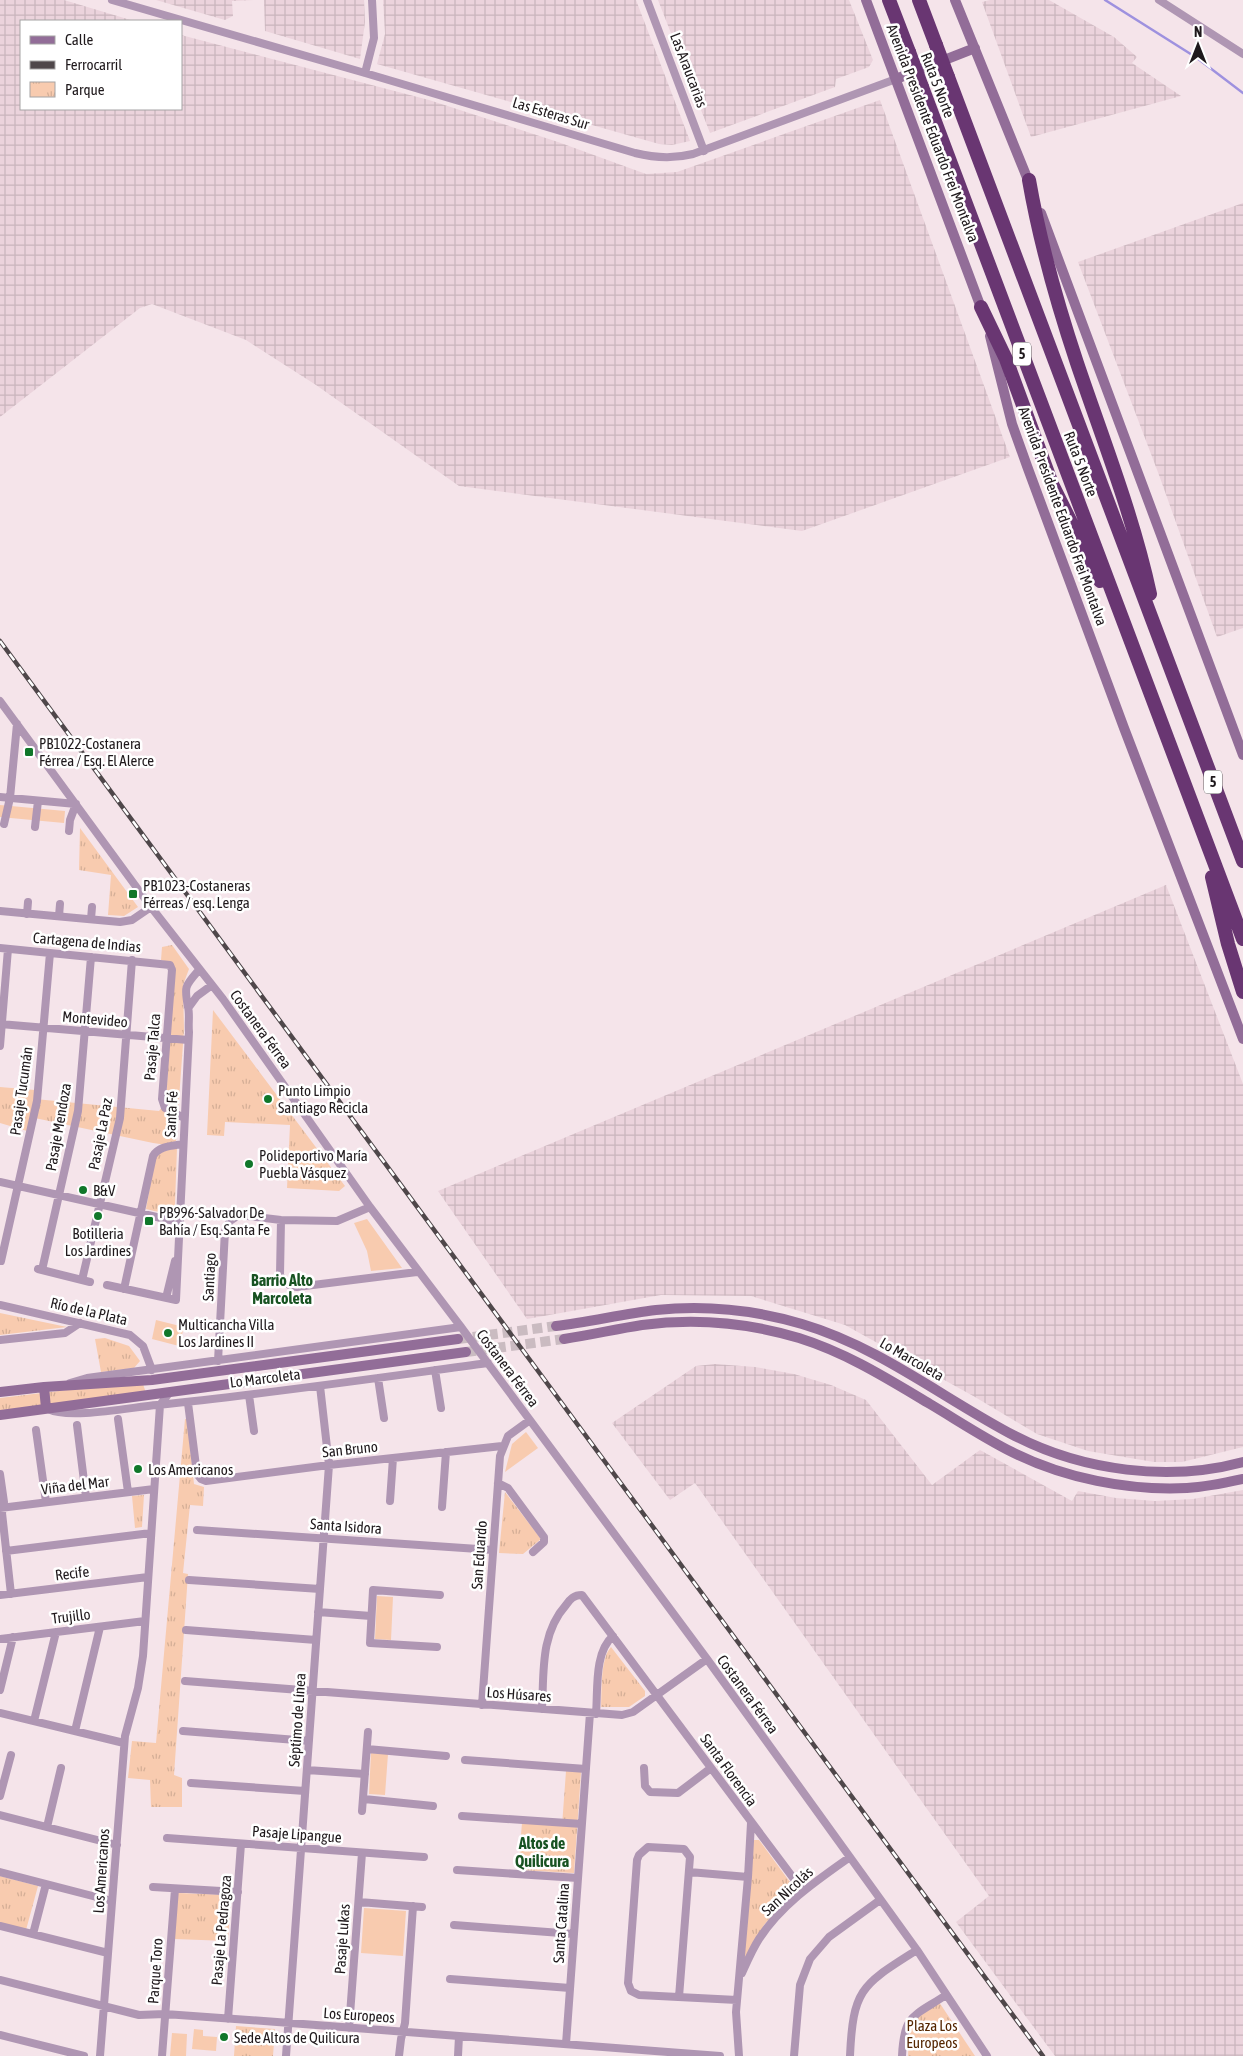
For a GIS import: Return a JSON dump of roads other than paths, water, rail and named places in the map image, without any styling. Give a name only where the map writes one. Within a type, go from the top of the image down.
[{"type":"highway","name":"Ruta 5 Norte","points":[[889,0],[1243,939]]},
{"type":"highway","name":"Ruta 5 Norte","points":[[919,0],[1243,861]]},
{"type":"highway","points":[[1028,180],[1054,292],[1126,503],[1144,565],[1161,644]]},
{"type":"highway","points":[[981,307],[1006,359],[1052,484],[1084,550],[1123,620]]},
{"type":"highway","points":[[1204,835],[1220,911],[1243,992]]},
{"type":"highway","points":[[1234,837],[1243,854]]},
{"type":"main road","name":"Avenida Presidente Eduardo Frei Montalva","points":[[866,0],[981,307],[1012,424],[1024,458],[1124,728],[1243,1039]]},
{"type":"main road","points":[[955,0],[1028,180],[1243,755]]},
{"type":"main road","name":"Las Esteras Sur","points":[[896,79],[975,48]]},
{"type":"main road","name":"Lo Marcoleta","points":[[556,1326],[677,1308],[718,1309],[760,1314],[802,1324],[844,1339],[902,1369],[1016,1436],[1049,1450],[1084,1461],[1122,1469],[1156,1471],[1196,1470],[1243,1462]]},
{"type":"main road","name":"Lo Marcoleta","points":[[564,1339],[643,1325],[689,1322],[734,1325],[778,1333],[821,1346],[862,1364],[978,1433],[1011,1451],[1045,1466],[1109,1482],[1145,1487],[1188,1488],[1243,1479]]},
{"type":"main road","name":"Lo Marcoleta","points":[[0,1392],[44,1387],[152,1380],[458,1339]]},
{"type":"main road","name":"Lo Marcoleta","points":[[0,1416],[46,1408],[466,1352]]},
{"type":"main road","points":[[44,1387],[46,1408]]},
{"type":"main road","points":[[958,1421],[965,1417],[969,1410]]},
{"type":"main road","points":[[978,1433],[983,1425],[989,1421]]},
{"type":"street","name":"Las Esteras Sur","points":[[112,0],[366,72],[645,156],[675,158],[704,150],[896,79]]},
{"type":"street","points":[[366,72],[374,38],[372,0]]},
{"type":"street","name":"Las Araucarias","points":[[647,0],[704,150]]},
{"type":"street","points":[[1158,0],[1243,54]]},
{"type":"street","name":"Costanera Férrea","points":[[0,701],[151,907],[212,985],[417,1272],[488,1363],[706,1659],[917,1950],[987,2056]]},
{"type":"street","points":[[4,824],[10,798],[17,724]]},
{"type":"street","points":[[0,797],[76,804],[70,820],[69,831]]},
{"type":"street","points":[[35,827],[38,801]]},
{"type":"street","points":[[27,914],[28,902]]},
{"type":"street","points":[[59,916],[60,904]]},
{"type":"street","points":[[91,919],[92,907]]},
{"type":"street","points":[[0,911],[129,921],[151,907]]},
{"type":"street","points":[[0,1046],[4,949]]},
{"type":"street","name":"Cartagena de Indias","points":[[4,949],[166,963],[171,966]]},
{"type":"street","name":"Pasaje Tucumán","points":[[3,1261],[37,1101],[50,953]]},
{"type":"street","name":"Pasaje Mendoza","points":[[86,1281],[40,1270],[79,1106],[91,956]]},
{"type":"street","name":"Pasaje La Paz","points":[[86,1281],[100,1206],[121,1112],[132,960]]},
{"type":"street","name":"Pasaje Talca","points":[[171,966],[162,1104],[165,1108],[184,1118]]},
{"type":"street","name":"Santa Fé","points":[[177,1256],[188,1040],[188,1007],[185,996],[186,988],[199,970]]},
{"type":"street","points":[[188,1007],[197,996],[212,985]]},
{"type":"street","name":"Montevideo","points":[[1,1024],[188,1040]]},
{"type":"street","points":[[124,1289],[152,1156],[162,1148],[183,1144]]},
{"type":"street","points":[[0,1182],[100,1206],[179,1222]]},
{"type":"street","name":"Santiago","points":[[218,1361],[225,1231],[227,1224],[239,1215],[281,1220],[337,1221],[370,1207]]},
{"type":"street","points":[[281,1220],[280,1275],[283,1281],[289,1285],[297,1287],[417,1272]]},
{"type":"street","points":[[107,1285],[176,1300],[177,1256]]},
{"type":"street","points":[[166,1298],[177,1256]]},
{"type":"street","name":"Río de la Plata","points":[[0,1305],[125,1333],[134,1337],[145,1350],[152,1370]]},
{"type":"street","points":[[0,1340],[66,1333],[80,1323]]},
{"type":"street","name":"Lo Marcoleta","points":[[60,1387],[81,1379],[461,1327]]},
{"type":"street","name":"Lo Marcoleta","points":[[46,1408],[60,1414],[188,1403],[488,1363]]},
{"type":"street","points":[[435,1370],[441,1408]]},
{"type":"street","points":[[378,1378],[384,1418]]},
{"type":"street","name":"Séptimo de Línea","points":[[286,2056],[329,1465],[320,1386]]},
{"type":"street","points":[[160,1404],[169,1393]]},
{"type":"street","points":[[249,1395],[254,1431]]},
{"type":"street","name":"San Bruno","points":[[188,1403],[196,1470],[200,1479],[209,1481],[329,1465],[502,1446]]},
{"type":"street","name":"Los Americanos","points":[[100,2056],[124,1743],[140,1677],[160,1404]]},
{"type":"street","points":[[118,1419],[128,1492]]},
{"type":"street","points":[[502,1446],[512,1432],[530,1420]]},
{"type":"street","points":[[77,1425],[86,1498]]},
{"type":"street","points":[[36,1430],[46,1502]]},
{"type":"street","name":"San Eduardo","points":[[482,1705],[502,1446]]},
{"type":"street","points":[[442,1507],[446,1452]]},
{"type":"street","points":[[390,1501],[393,1458]]},
{"type":"street","points":[[0,1474],[4,1502],[1,1508],[11,1594]]},
{"type":"street","points":[[498,1483],[508,1488],[545,1539],[543,1544],[533,1552]]},
{"type":"street","name":"Viña del Mar","points":[[1,1508],[154,1489]]},
{"type":"street","name":"Santa Isidora","points":[[197,1530],[493,1550]]},
{"type":"street","points":[[6,1550],[151,1533]]},
{"type":"street","name":"Recife","points":[[0,1595],[148,1577]]},
{"type":"street","points":[[188,1580],[320,1589]]},
{"type":"street","points":[[437,1647],[370,1643],[373,1590],[440,1595]]},
{"type":"street","name":"Santa Florencia","points":[[542,1709],[544,1657],[549,1634],[560,1612],[575,1596],[579,1595],[584,1597],[751,1823],[737,2000],[736,2024],[739,2056]]},
{"type":"street","points":[[318,1612],[372,1616]]},
{"type":"street","name":"Trujillo","points":[[0,1639],[145,1621]]},
{"type":"street","points":[[75,1731],[100,1627]]},
{"type":"street","points":[[186,1630],[316,1640]]},
{"type":"street","points":[[34,1721],[56,1632]]},
{"type":"street","name":"Santa Catalina","points":[[566,2044],[586,1769],[601,1654],[605,1645],[613,1636]]},
{"type":"street","points":[[0,1690],[13,1637]]},
{"type":"street","name":"Los Húsares","points":[[185,1681],[626,1715],[657,1696],[706,1659]]},
{"type":"street","points":[[0,1713],[124,1743]]},
{"type":"street","points":[[183,1731],[309,1741]]},
{"type":"street","points":[[362,1811],[368,1732]]},
{"type":"street","points":[[367,1749],[446,1756]]},
{"type":"street","points":[[0,1796],[11,1754]]},
{"type":"street","points":[[465,1760],[586,1769]]},
{"type":"street","points":[[47,1827],[61,1768]]},
{"type":"street","points":[[644,1768],[645,1786],[650,1792],[662,1793],[678,1793],[711,1768]]},
{"type":"street","points":[[307,1770],[365,1774]]},
{"type":"street","points":[[191,1783],[305,1791]]},
{"type":"street","points":[[364,1799],[433,1806]]},
{"type":"street","points":[[0,1815],[116,1845]]},
{"type":"street","points":[[462,1816],[582,1824]]},
{"type":"street","points":[[751,1823],[803,1891]]},
{"type":"street","name":"Pasaje Lipangue","points":[[167,1838],[424,1857]]},
{"type":"street","name":"Pasaje La Pedragoza","points":[[228,2019],[241,1844]]},
{"type":"street","points":[[679,1997],[690,1857],[684,1849],[648,1847],[643,1850],[637,1860],[628,1983],[631,1991],[639,1995],[737,2000]]},
{"type":"street","name":"Pasaje Lukas","points":[[349,2028],[362,1853]]},
{"type":"street","name":"San Nicolás","points":[[739,1980],[760,1937],[780,1912],[803,1891],[850,1857]]},
{"type":"street","points":[[457,1870],[578,1878]]},
{"type":"street","points":[[0,1872],[112,1900]]},
{"type":"street","points":[[689,1872],[748,1878]]},
{"type":"street","points":[[34,1934],[46,1884]]},
{"type":"street","points":[[153,1887],[238,1892]]},
{"type":"street","name":"Parque Toro","points":[[162,2056],[174,1888]]},
{"type":"street","points":[[794,2056],[800,1985],[810,1959],[829,1936],[880,1900]]},
{"type":"street","points":[[359,1902],[422,1907]]},
{"type":"street","points":[[399,2056],[405,2023],[413,1906]]},
{"type":"street","points":[[454,1925],[574,1934]]},
{"type":"street","points":[[0,1926],[108,1954]]},
{"type":"street","points":[[850,2056],[852,2019],[857,2003],[865,1989],[881,1973],[917,1950]]},
{"type":"street","points":[[450,1979],[570,1988]]},
{"type":"street","name":"Los Europeos","points":[[0,1980],[139,2015],[165,2014],[566,2044],[673,2054],[720,2056]]},
{"type":"street","points":[[902,2056],[903,2034],[908,2020],[946,1995]]},
{"type":"street","points":[[0,2035],[84,2056]]},
{"type":"street","points":[[458,2056],[459,2036]]},
{"type":"street","points":[[587,2056],[588,2046]]},
{"type":"waterway","points":[[1105,0],[1197,58],[1243,93]]},
{"type":"tunnel","points":[[458,1339],[556,1326]]},
{"type":"tunnel","points":[[466,1352],[564,1339]]},
{"type":"railway","points":[[0,641],[1043,2056]]},
{"type":"place","name":"PB1022-Costanera Férrea / Esq. El Alerce","points":[[29,752]]},
{"type":"place","name":"PB1023-Costaneras Férreas / esq. Lenga","points":[[133,894]]},
{"type":"place","name":"Punto Limpio Santiago Recicla","points":[[268,1099]]},
{"type":"place","name":"Polideportivo María Puebla Vásquez","points":[[249,1164]]},
{"type":"place","name":"B&V","points":[[83,1190]]},
{"type":"place","name":"Botilleria Los Jardines","points":[[98,1216]]},
{"type":"place","name":"PB996-Salvador De Bahía / Esq. Santa Fe","points":[[149,1221]]},
{"type":"place","name":"Multicancha Villa Los Jardines II","points":[[168,1333]]},
{"type":"place","name":"Los Americanos","points":[[138,1469]]},
{"type":"place","name":"Sede Altos de Quilicura","points":[[224,2037]]},
{"type":"district","name":"Barrio Alto Marcoleta","points":[[282,1289]]},
{"type":"district","name":"Altos de Quilicura","points":[[542,1852]]},
{"type":"park label","name":"Plaza Los Europeos","points":[[932,2034]]}]
